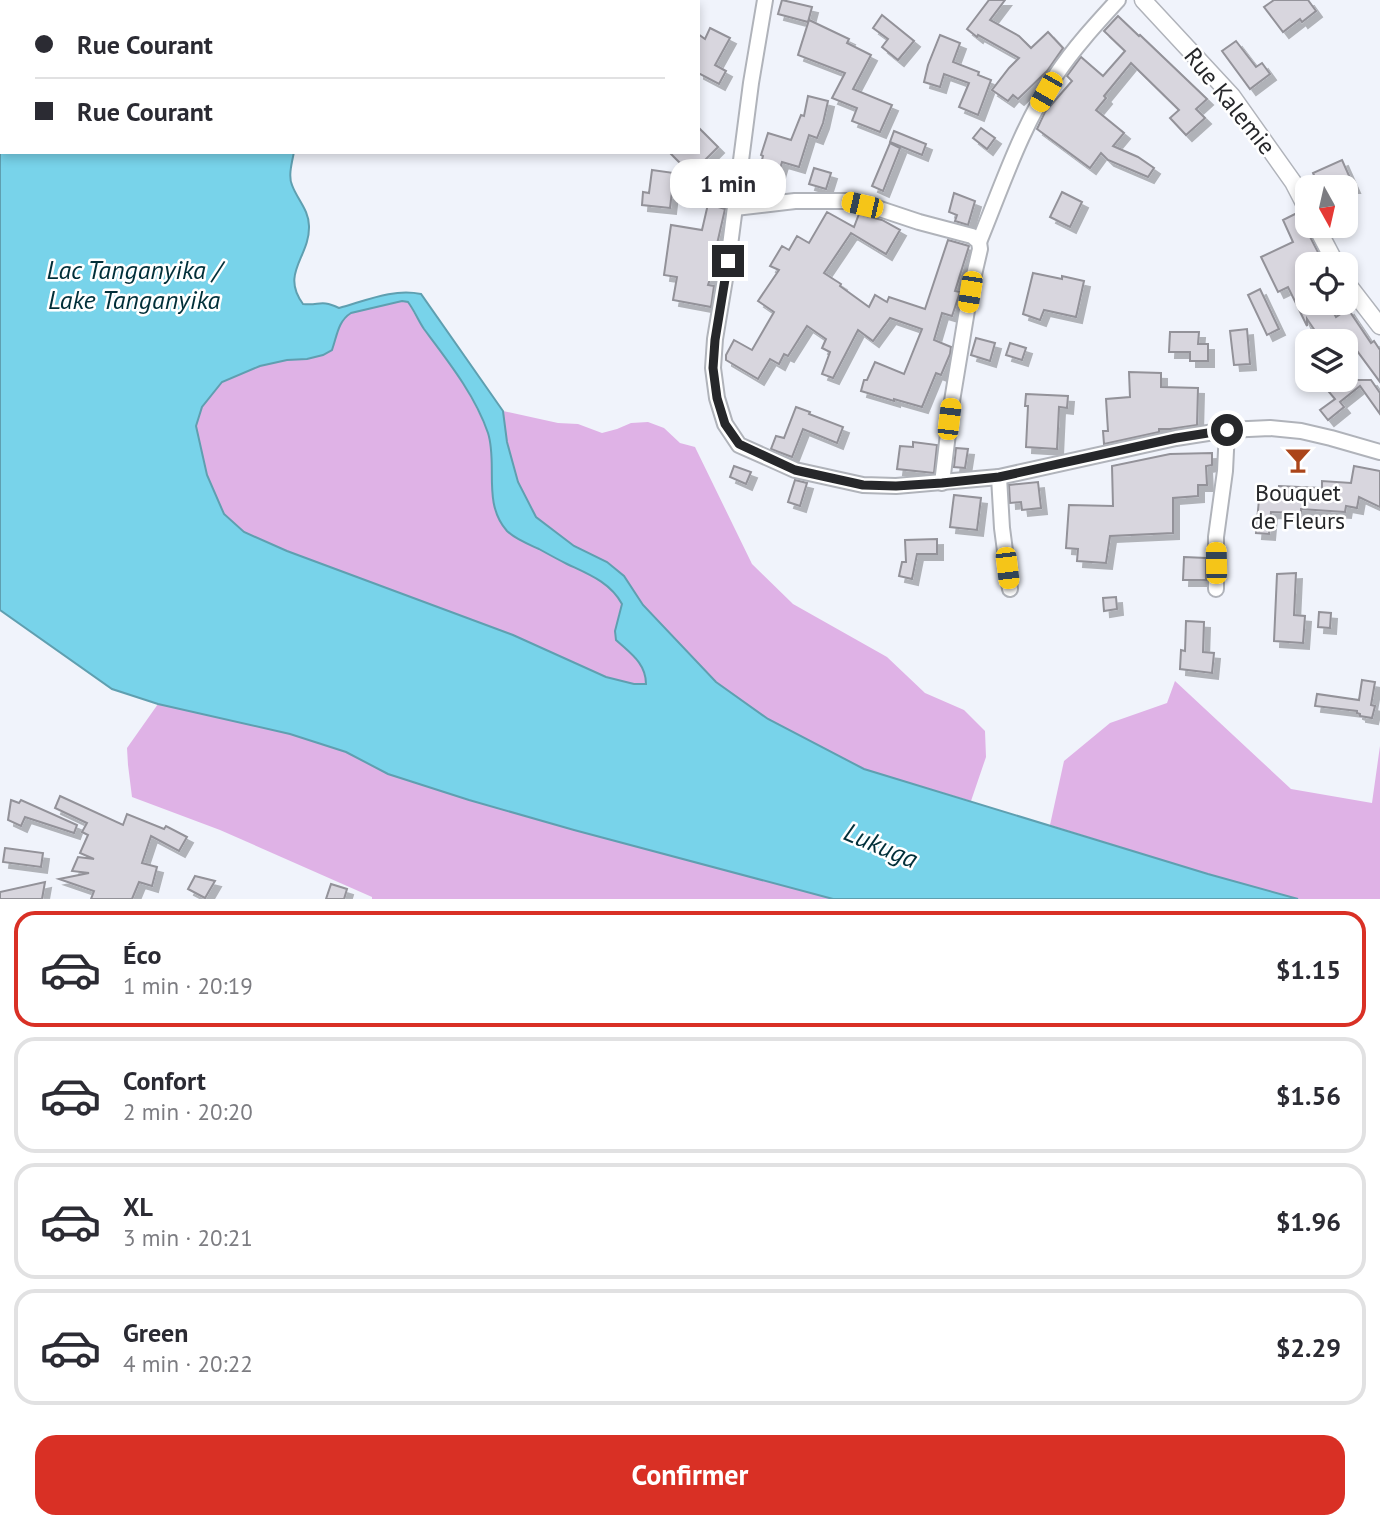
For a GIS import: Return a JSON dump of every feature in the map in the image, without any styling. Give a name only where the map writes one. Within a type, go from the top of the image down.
[{"type":"street","points":[[765,0],[751,83],[713,368],[717,398],[725,424],[739,444],[795,470],[863,485],[896,486],[999,477],[1176,438],[1227,430],[1270,428],[1301,431],[1380,452]]},
{"type":"street","points":[[942,483],[952,401],[980,249],[979,242],[1027,125],[1055,76],[1118,0]]},
{"type":"street","name":"Rue Kalemie","points":[[1143,0],[1232,96],[1295,186]]},
{"type":"street","points":[[736,208],[795,201],[846,201],[972,236],[979,242]]},
{"type":"street","points":[[1358,298],[1380,326]]},
{"type":"street","points":[[1216,589],[1216,537],[1225,471],[1227,430]]},
{"type":"street","points":[[999,477],[1010,589]]},
{"type":"shaded area","points":[[402,301],[408,302],[478,411],[489,435],[509,533],[602,581],[618,597],[622,604],[618,617],[623,647],[639,663],[646,684],[606,677],[513,635],[287,551],[244,532],[224,514],[207,475],[196,426],[202,407],[222,382],[260,366],[307,359],[338,333],[340,323],[351,313]]},
{"type":"shaded area","points":[[503,411],[558,423],[578,424],[602,433],[631,423],[648,422],[664,428],[680,443],[695,447],[752,564],[793,604],[887,657],[925,693],[964,710],[985,731],[986,757],[971,801],[864,769],[768,719],[716,682],[643,605],[624,576],[607,562],[574,546],[536,517],[518,482],[507,442]]},
{"type":"shaded area","points":[[1175,681],[1291,789],[1372,803],[1380,746],[1380,899],[1298,899],[1050,825],[1064,761],[1110,723],[1167,703]]},
{"type":"shaded area","points":[[158,704],[290,734],[346,752],[388,774],[469,800],[833,899],[372,899],[220,830],[132,797],[127,748]]},
{"type":"water","name":"Lac Tanganyika / Lake Tanganyika","points":[[0,154],[294,154],[291,181],[307,215],[309,226],[294,283],[303,304],[324,303],[339,308],[390,294],[421,294],[503,411],[507,442],[518,482],[536,517],[574,546],[607,562],[624,576],[643,605],[716,682],[768,719],[864,769],[1298,899],[833,899],[469,800],[388,774],[346,752],[290,734],[158,704],[112,689],[0,610]],"holes":[[[402,301],[408,302],[460,379],[483,419],[491,445],[493,496],[499,520],[514,536],[590,575],[605,584],[617,596],[622,604],[615,631],[616,640],[640,664],[646,684],[606,677],[513,635],[287,551],[244,532],[224,514],[207,475],[196,426],[202,407],[222,382],[260,366],[323,355],[332,350],[341,325],[351,313]]]},
{"type":"building","points":[[782,0],[812,7],[808,22],[778,14]]},
{"type":"building","points":[[989,0],[1005,0],[990,20],[1019,36],[1031,48],[1048,32],[1063,48],[1047,71],[1018,99],[1013,95],[1008,101],[992,90],[1019,58],[978,35],[977,37],[967,29]]},
{"type":"building","points":[[1274,0],[1308,0],[1316,11],[1283,32],[1264,7]]},
{"type":"building","points":[[882,15],[914,41],[898,60],[882,47],[888,39],[873,28]]},
{"type":"building","points":[[1118,16],[1207,99],[1196,109],[1205,118],[1186,135],[1170,118],[1179,110],[1131,63],[1104,96],[1106,98],[1096,110],[1124,133],[1113,146],[1138,157],[1154,168],[1148,177],[1108,160],[1101,153],[1090,168],[1037,129],[1045,112],[1072,81],[1067,76],[1081,57],[1103,76],[1125,51],[1104,31]]},
{"type":"building","points":[[809,20],[849,39],[847,43],[871,55],[853,89],[892,105],[880,132],[852,121],[857,108],[832,98],[845,73],[798,55]]},
{"type":"building","points":[[710,28],[730,38],[715,65],[726,71],[719,84],[700,74],[700,35],[705,39]]},
{"type":"building","points":[[940,35],[960,43],[953,62],[991,80],[978,115],[959,107],[969,83],[944,74],[940,87],[924,82]]},
{"type":"building","points":[[1236,41],[1256,67],[1262,63],[1270,74],[1250,89],[1222,51]]},
{"type":"building","points":[[808,96],[828,101],[817,138],[809,135],[799,167],[782,162],[779,172],[760,167],[768,133],[791,140],[801,115],[804,116]]},
{"type":"building","points":[[981,128],[995,138],[987,149],[973,138]]},
{"type":"building","points":[[700,129],[718,147],[691,174],[671,154],[700,154]]},
{"type":"building","points":[[894,131],[926,144],[922,155],[890,142]]},
{"type":"building","points":[[890,143],[900,148],[883,191],[872,186]]},
{"type":"building","points":[[1342,160],[1349,175],[1314,175],[1313,173]]},
{"type":"building","points":[[814,168],[831,173],[826,189],[809,184]]},
{"type":"building","points":[[652,170],[674,173],[670,208],[642,205],[643,192],[649,193]]},
{"type":"building","points":[[1062,192],[1082,202],[1070,227],[1050,217]]},
{"type":"building","points":[[954,193],[975,201],[968,225],[955,221],[957,215],[949,212]]},
{"type":"building","points":[[708,204],[725,209],[717,244],[720,249],[708,285],[714,286],[711,307],[673,300],[677,277],[664,275],[671,225],[702,230]]},
{"type":"building","points":[[827,212],[854,227],[859,214],[882,220],[900,230],[886,254],[851,233],[824,273],[869,307],[875,295],[887,302],[889,297],[925,309],[948,240],[969,246],[955,291],[960,292],[952,316],[942,313],[934,340],[951,347],[950,354],[941,375],[936,373],[922,407],[861,391],[875,362],[904,374],[922,329],[890,318],[873,341],[858,330],[833,378],[822,374],[830,352],[822,348],[826,339],[807,326],[788,356],[784,354],[779,364],[770,359],[758,379],[726,360],[734,340],[752,350],[774,312],[758,301],[779,270],[770,266],[782,246],[789,250],[797,236],[809,243]]},
{"type":"building","points":[[1295,214],[1295,238],[1311,238],[1318,252],[1295,252],[1295,301],[1288,287],[1278,292],[1261,257],[1293,242],[1283,220]]},
{"type":"building","points":[[1033,273],[1084,281],[1076,317],[1044,310],[1040,320],[1023,314]]},
{"type":"building","points":[[1260,289],[1279,329],[1267,335],[1248,295]]},
{"type":"building","points":[[1302,315],[1352,315],[1371,343],[1374,341],[1380,350],[1380,382],[1358,352],[1358,329],[1314,329],[1307,319],[1307,326]]},
{"type":"building","points":[[1247,329],[1250,364],[1234,365],[1230,331]]},
{"type":"building","points":[[1170,332],[1199,332],[1198,344],[1208,344],[1208,361],[1190,361],[1190,352],[1169,352]]},
{"type":"building","points":[[976,338],[995,343],[990,361],[971,355]]},
{"type":"building","points":[[1010,343],[1026,348],[1022,360],[1006,355]]},
{"type":"building","points":[[1129,372],[1161,373],[1161,387],[1198,388],[1197,425],[1159,429],[1159,432],[1104,444],[1103,431],[1108,431],[1106,399],[1130,397]]},
{"type":"building","points":[[1358,380],[1371,380],[1380,393],[1380,414],[1360,386],[1358,388]]},
{"type":"building","points":[[1329,392],[1352,392],[1340,402],[1344,407],[1328,420],[1320,410],[1335,399]]},
{"type":"building","points":[[1026,394],[1068,396],[1067,408],[1059,407],[1057,449],[1026,447]]},
{"type":"building","points":[[796,407],[843,427],[837,443],[803,429],[792,457],[771,449],[776,436],[784,438]]},
{"type":"building","points":[[913,442],[937,445],[934,473],[897,469],[900,446],[913,447]]},
{"type":"building","points":[[956,448],[968,449],[965,468],[954,467]]},
{"type":"building","points":[[1212,453],[1212,465],[1206,466],[1207,485],[1198,485],[1198,496],[1173,498],[1173,533],[1110,536],[1106,563],[1077,561],[1078,549],[1066,548],[1069,505],[1113,506],[1112,466],[1170,454]]},
{"type":"building","points":[[734,466],[751,472],[746,484],[730,477]]},
{"type":"building","points":[[1354,466],[1380,471],[1380,507],[1359,497],[1357,508],[1346,506],[1345,512],[1301,509],[1301,513],[1271,512],[1269,534],[1256,533],[1259,499],[1278,500],[1279,486],[1322,488],[1322,481],[1351,483]]},
{"type":"building","points":[[795,480],[807,483],[800,506],[788,502]]},
{"type":"building","points":[[1038,482],[1041,508],[1022,510],[1021,502],[1010,503],[1009,485]]},
{"type":"building","points":[[954,495],[981,498],[977,530],[950,527]]},
{"type":"building","points":[[937,539],[937,554],[917,554],[912,579],[899,576],[902,562],[906,562],[905,540]]},
{"type":"building","points":[[1184,557],[1206,558],[1206,580],[1183,580]]},
{"type":"building","points":[[1296,573],[1294,615],[1305,616],[1303,643],[1274,641],[1277,574]]},
{"type":"building","points":[[1116,597],[1117,609],[1104,611],[1103,598]]},
{"type":"building","points":[[1319,612],[1331,613],[1330,628],[1318,627]]},
{"type":"building","points":[[1186,621],[1204,622],[1203,652],[1214,653],[1212,673],[1180,669],[1181,650],[1185,651]]},
{"type":"building","points":[[1362,680],[1375,682],[1372,718],[1360,716],[1357,711],[1315,706],[1317,694],[1359,700]]},
{"type":"building","points":[[60,796],[123,825],[127,814],[164,829],[166,826],[187,837],[179,851],[151,836],[142,863],[157,867],[152,886],[139,882],[132,899],[91,899],[94,891],[59,879],[89,873],[72,871],[78,857],[94,859],[80,853],[88,835],[82,832],[87,823],[55,808]]},
{"type":"building","points":[[11,800],[19,803],[21,800],[77,825],[74,833],[25,817],[21,826],[8,820]]},
{"type":"building","points":[[5,848],[43,853],[41,867],[3,862]]},
{"type":"building","points":[[195,876],[215,881],[205,898],[188,889]]},
{"type":"building","points":[[45,882],[42,899],[0,899],[0,892]]},
{"type":"building","points":[[331,884],[347,889],[344,899],[326,899]]},
{"type":"place","name":"Bouquet de Fleurs","points":[[1298,460]]},
{"type":"route","points":[[728,261],[713,368],[717,398],[725,424],[739,444],[795,470],[863,485],[942,483],[999,477],[1176,438],[1227,430]]},
{"type":"water label","name":"Lukuga","points":[[881,845]]}]
